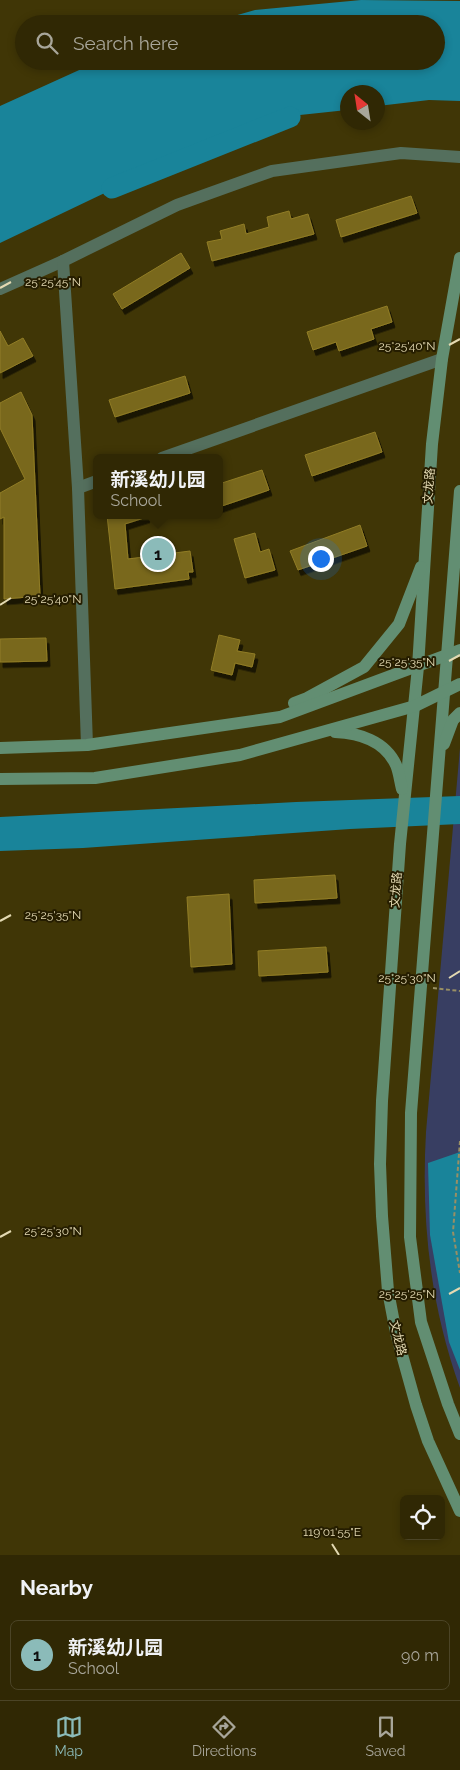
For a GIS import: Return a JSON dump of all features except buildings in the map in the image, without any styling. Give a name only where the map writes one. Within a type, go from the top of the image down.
[{"type":"main road","name":"文龙路","points":[[460,258],[442,359],[432,444],[415,706],[404,797],[382,1100],[380,1164],[388,1291],[399,1342],[428,1441],[460,1511]]},
{"type":"main road","points":[[460,491],[411,1113],[410,1237],[421,1322],[460,1434]]},
{"type":"main road","points":[[455,546],[460,581]]},
{"type":"main road","points":[[237,723],[307,698],[364,667],[399,624],[425,556]]},
{"type":"main road","points":[[0,748],[87,745],[280,716],[460,650]]},
{"type":"main road","points":[[0,779],[95,778],[240,755],[415,706],[460,684]]},
{"type":"main road","points":[[438,758],[453,720],[460,713]]},
{"type":"main road","points":[[322,732],[352,733],[372,740],[386,750],[396,765],[404,797]]},
{"type":"street","points":[[0,289],[63,261],[177,205],[272,171],[401,153],[460,157]]},
{"type":"street","points":[[63,261],[78,488],[87,745]]},
{"type":"street","points":[[173,454],[442,359]]},
{"type":"street","points":[[78,488],[93,482]]},
{"type":"path","points":[[433,988],[460,991]]},
{"type":"path","points":[[460,1142],[452,1232],[460,1273]]},
{"type":"shaded area","points":[[361,0],[460,1],[460,101],[429,100],[385,105],[385,85],[340,85],[340,111],[300,115],[201,147],[0,243],[0,106],[79,70],[445,70],[445,15],[238,15],[255,10]]},
{"type":"shaded area","points":[[460,748],[460,1388],[441,1325],[435,1294],[427,1230],[425,1165],[426,1132]]},
{"type":"shaded area","points":[[460,796],[460,824],[350,829],[83,848],[0,851],[0,817]]},
{"type":"shaded area","points":[[460,1152],[460,1370],[449,1342],[430,1235],[428,1163]]},
{"type":"waterway","points":[[112,188],[290,117]]},
{"type":"place","name":"新溪幼儿园","points":[[158,554]]}]
